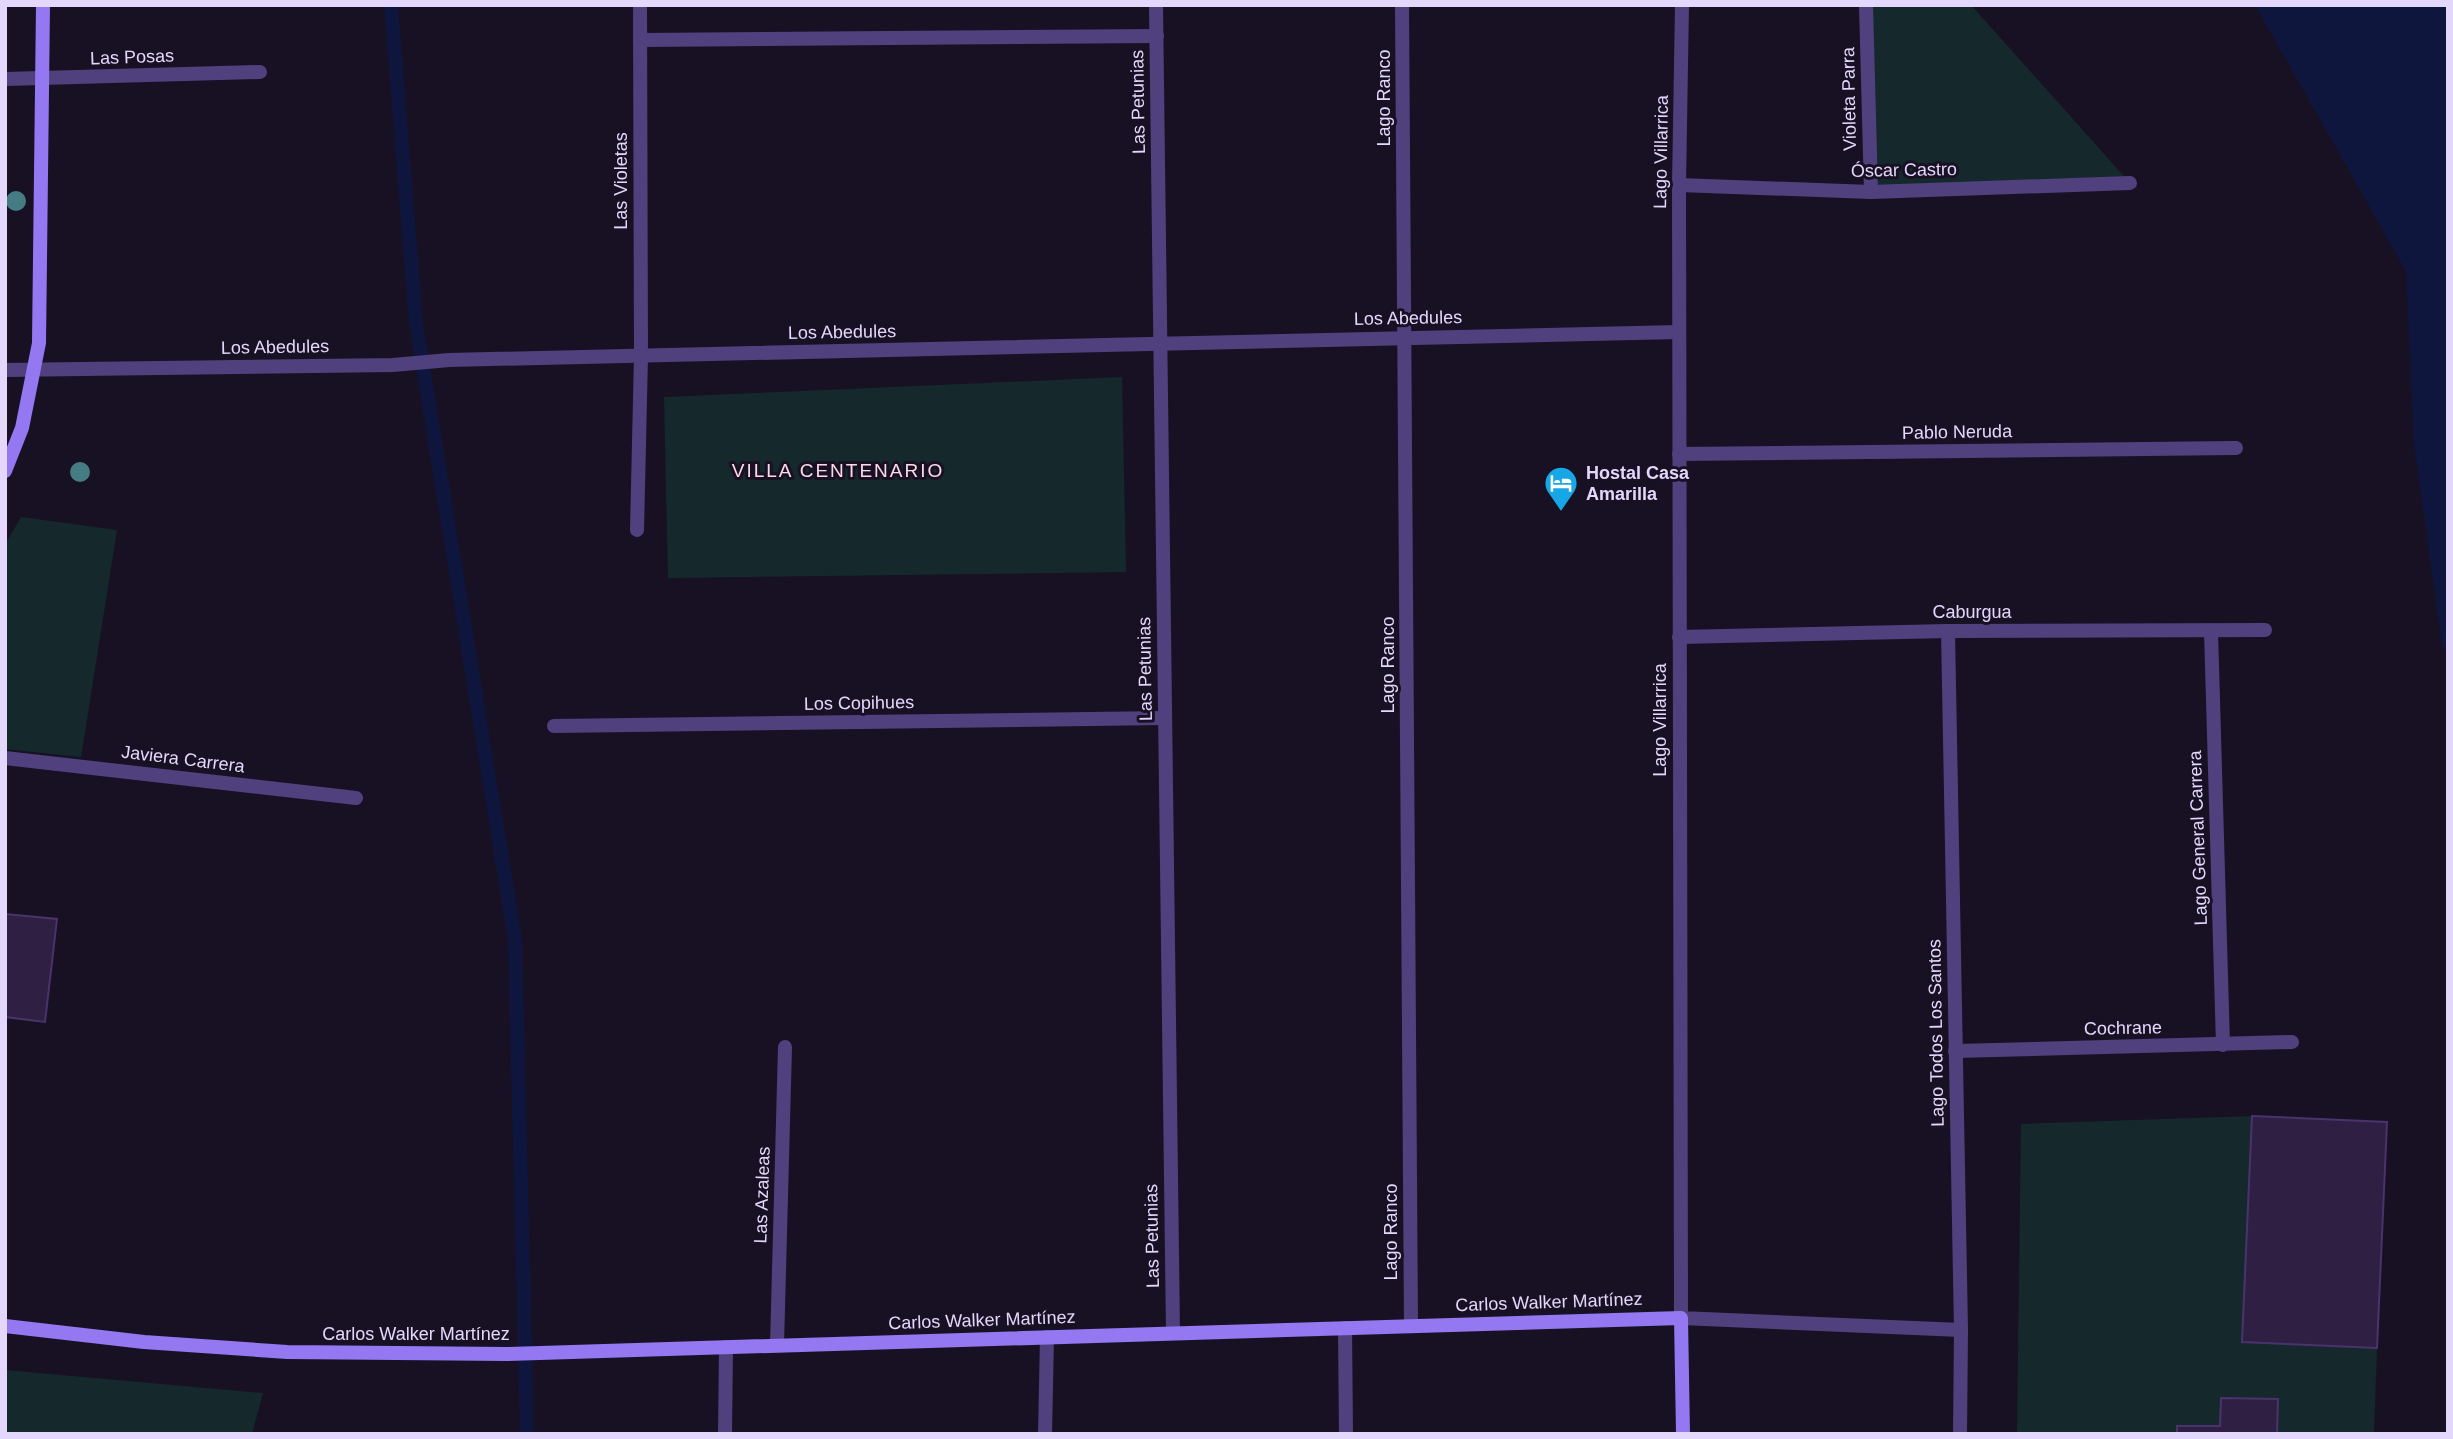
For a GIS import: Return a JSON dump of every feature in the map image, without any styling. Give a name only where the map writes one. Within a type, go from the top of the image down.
[{"type":"street","points":[[5,471],[22,428],[36,369],[39,343],[43,5]]},
{"type":"street","name":"Las Violetas","points":[[636,530],[641,356],[640,5]]},
{"type":"street","name":"Las Petunias","points":[[1156,5],[1173,1333]]},
{"type":"street","name":"Lago Ranco","points":[[1402,5],[1411,1325]]},
{"type":"street","name":"Lago Villarrica","points":[[1682,5],[1679,185],[1679,637],[1683,1434]]},
{"type":"street","name":"Violeta Parra","points":[[1866,5],[1871,192]]},
{"type":"street","points":[[640,40],[1157,36]]},
{"type":"street","name":"Las Posas","points":[[5,79],[260,72]]},
{"type":"street","name":"Óscar Castro","points":[[1679,185],[1871,192],[2130,183]]},
{"type":"street","name":"Los Abedules","points":[[5,370],[393,365],[449,360],[1679,332]]},
{"type":"street","name":"Pablo Neruda","points":[[1679,454],[2236,448]]},
{"type":"street","name":"Caburgua","points":[[1679,637],[1948,631],[2265,630]]},
{"type":"street","name":"Lago Todos Los Santos","points":[[1948,631],[1961,1330],[1960,1434]]},
{"type":"street","name":"Lago General Carrera","points":[[2211,631],[2222,1045]]},
{"type":"street","name":"Los Copihues","points":[[554,726],[1165,718]]},
{"type":"street","name":"Javiera Carrera","points":[[5,758],[356,798]]},
{"type":"street","name":"Cochrane","points":[[1955,1051],[2292,1042]]},
{"type":"street","name":"Las Azaleas","points":[[777,1345],[785,1047]]},
{"type":"street","name":"Carlos Walker Martínez","points":[[5,1326],[144,1342],[287,1352],[506,1354],[1681,1318],[1961,1330]]},
{"type":"street","points":[[1345,1328],[1346,1434]]},
{"type":"street","points":[[1045,1434],[1046,1337]]},
{"type":"street","points":[[725,1434],[726,1347]]},
{"type":"green space","points":[[1866,5],[1971,5],[2130,183],[1871,192]]},
{"type":"green space","points":[[1122,377],[1126,572],[668,578],[664,397]]},
{"type":"green space","points":[[21,517],[117,530],[81,757],[5,749],[5,545]]},
{"type":"green space","points":[[2252,1116],[2242,1342],[2377,1348],[2374,1434],[2277,1434],[2278,1399],[2222,1398],[2220,1426],[2178,1426],[2177,1434],[2017,1434],[2021,1124]]},
{"type":"green space","points":[[5,1370],[263,1393],[252,1434],[5,1434]]},
{"type":"shaded area","points":[[2255,5],[2448,5],[2448,654],[2442,644],[2414,443],[2406,271]]},
{"type":"building","points":[[5,914],[57,919],[45,1022],[5,1017]]},
{"type":"building","points":[[2252,1116],[2387,1122],[2377,1348],[2242,1342]]},
{"type":"building","points":[[2221,1398],[2278,1399],[2277,1434],[2177,1434],[2177,1426],[2220,1426]]},
{"type":"waterway","points":[[391,5],[416,323],[515,940],[527,1434]]},
{"type":"place","name":"Hostal Casa Amarilla","points":[[1561,513]]},
{"type":"district","name":"VILLA CENTENARIO","points":[[838,470]]}]
